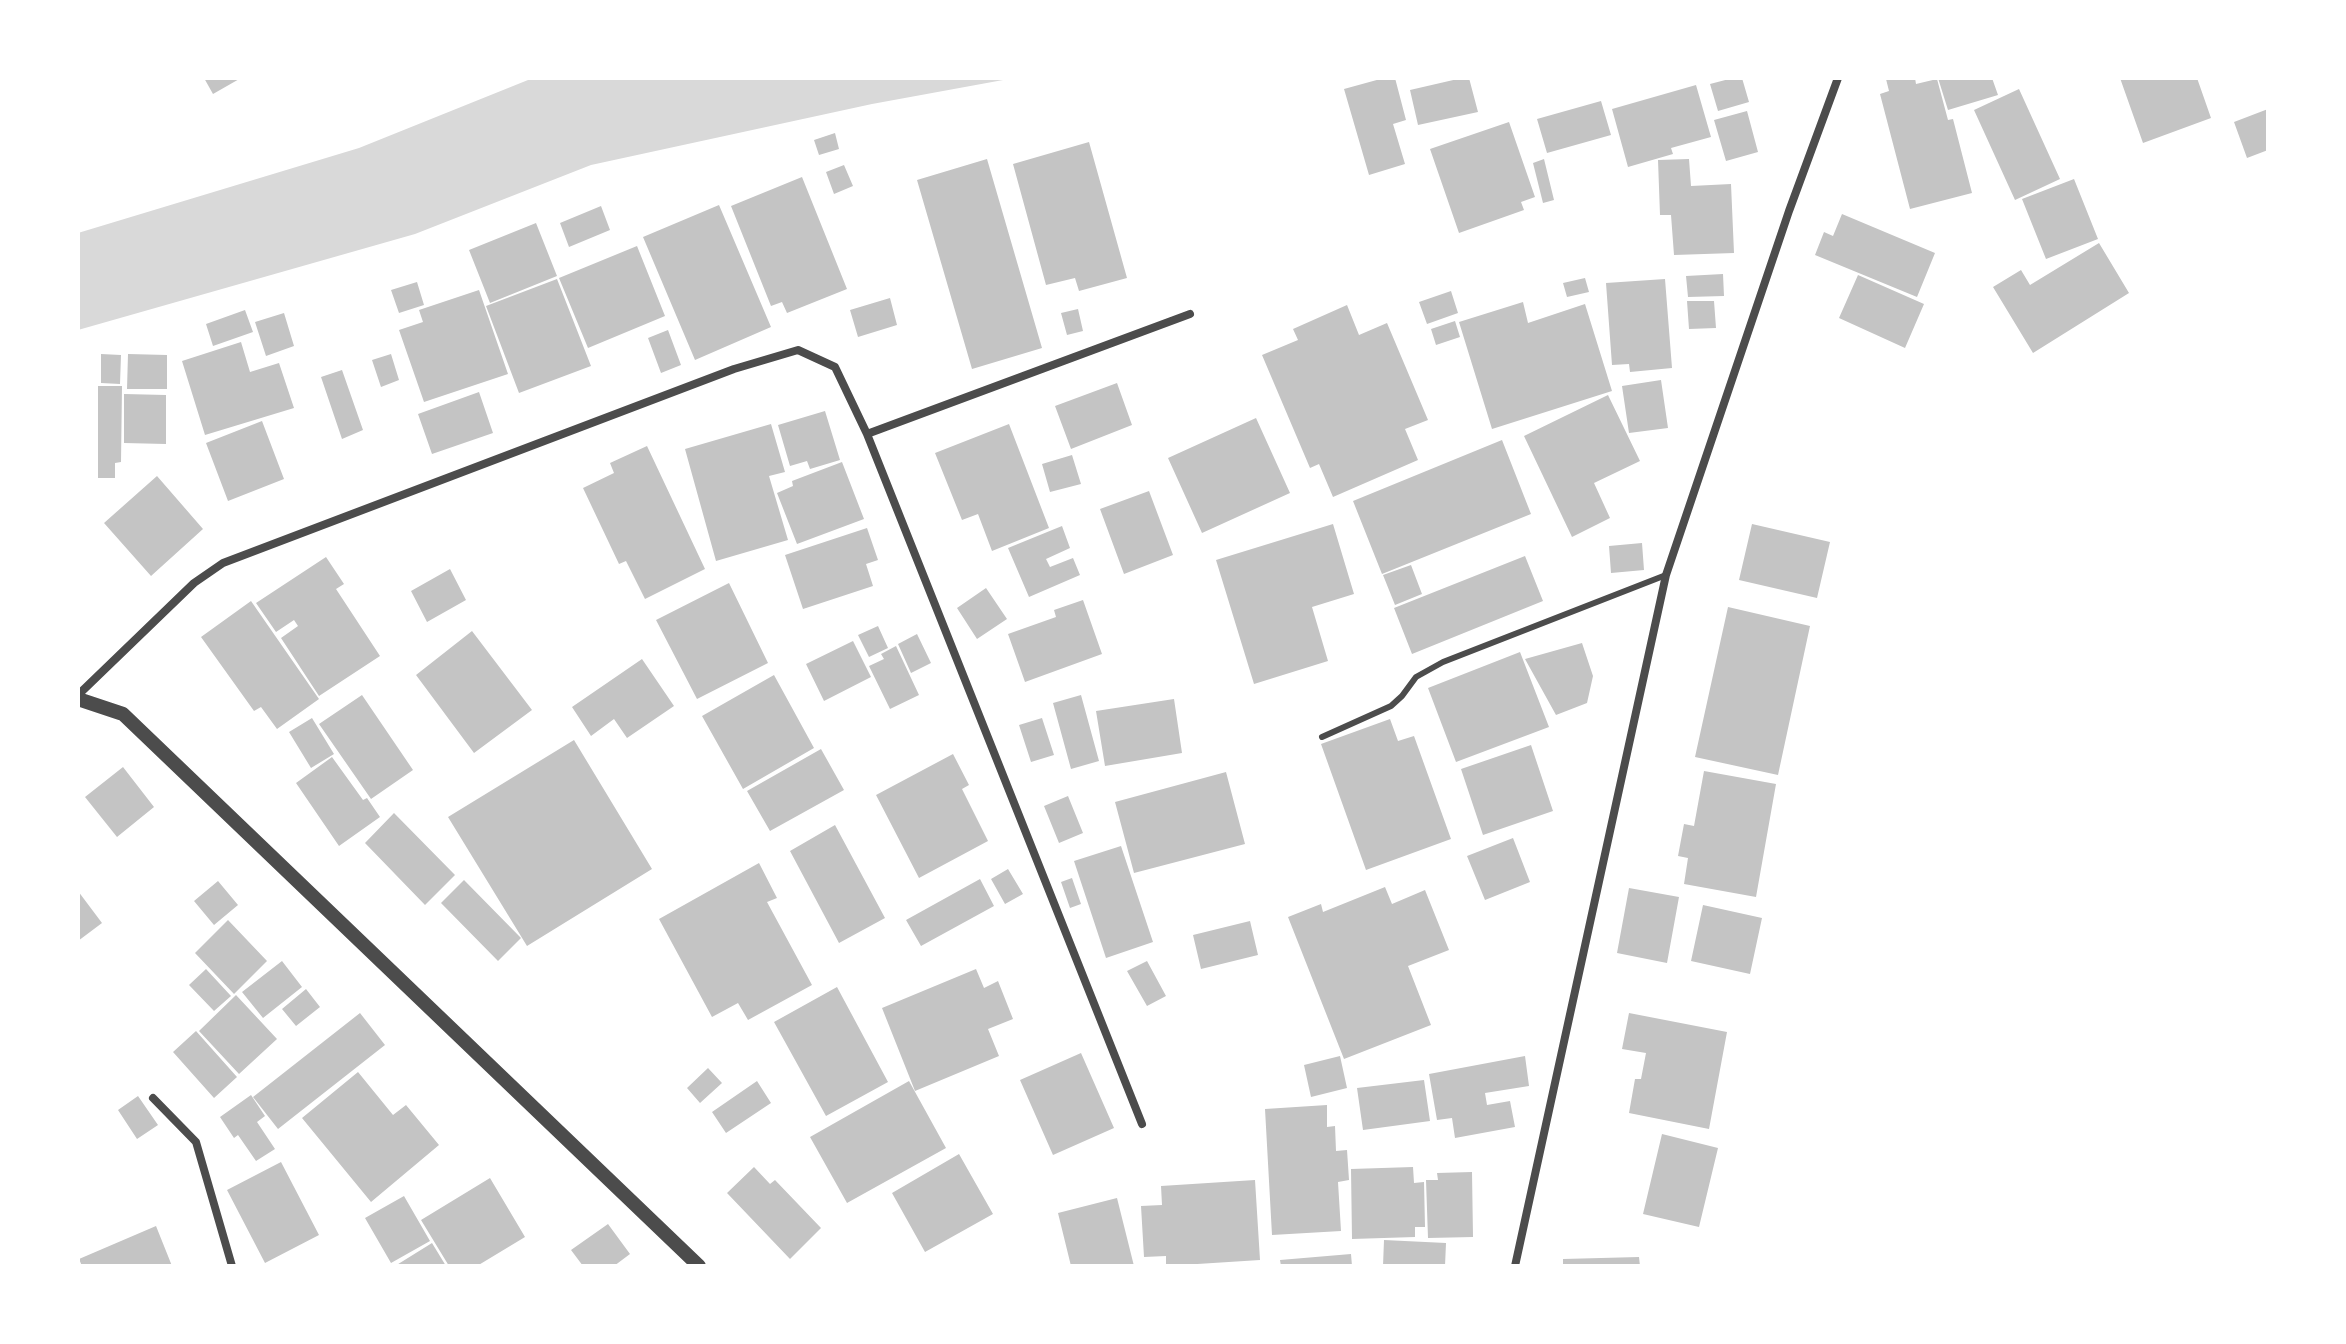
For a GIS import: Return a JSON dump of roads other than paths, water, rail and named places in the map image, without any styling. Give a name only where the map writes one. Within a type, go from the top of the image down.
[{"type":"street","points":[[1515,1266],[1666,575],[1789,211],[1838,78]]},
{"type":"street","points":[[867,434],[1190,314]]},
{"type":"street","points":[[699,1266],[123,714],[78,697],[194,583],[223,563],[734,369],[798,350],[835,367],[867,434],[1142,1124]]},
{"type":"street","points":[[153,1098],[196,1142],[232,1266]]},
{"type":"lane","points":[[1322,737],[1391,706],[1416,677],[1443,662],[1666,575]]}]
